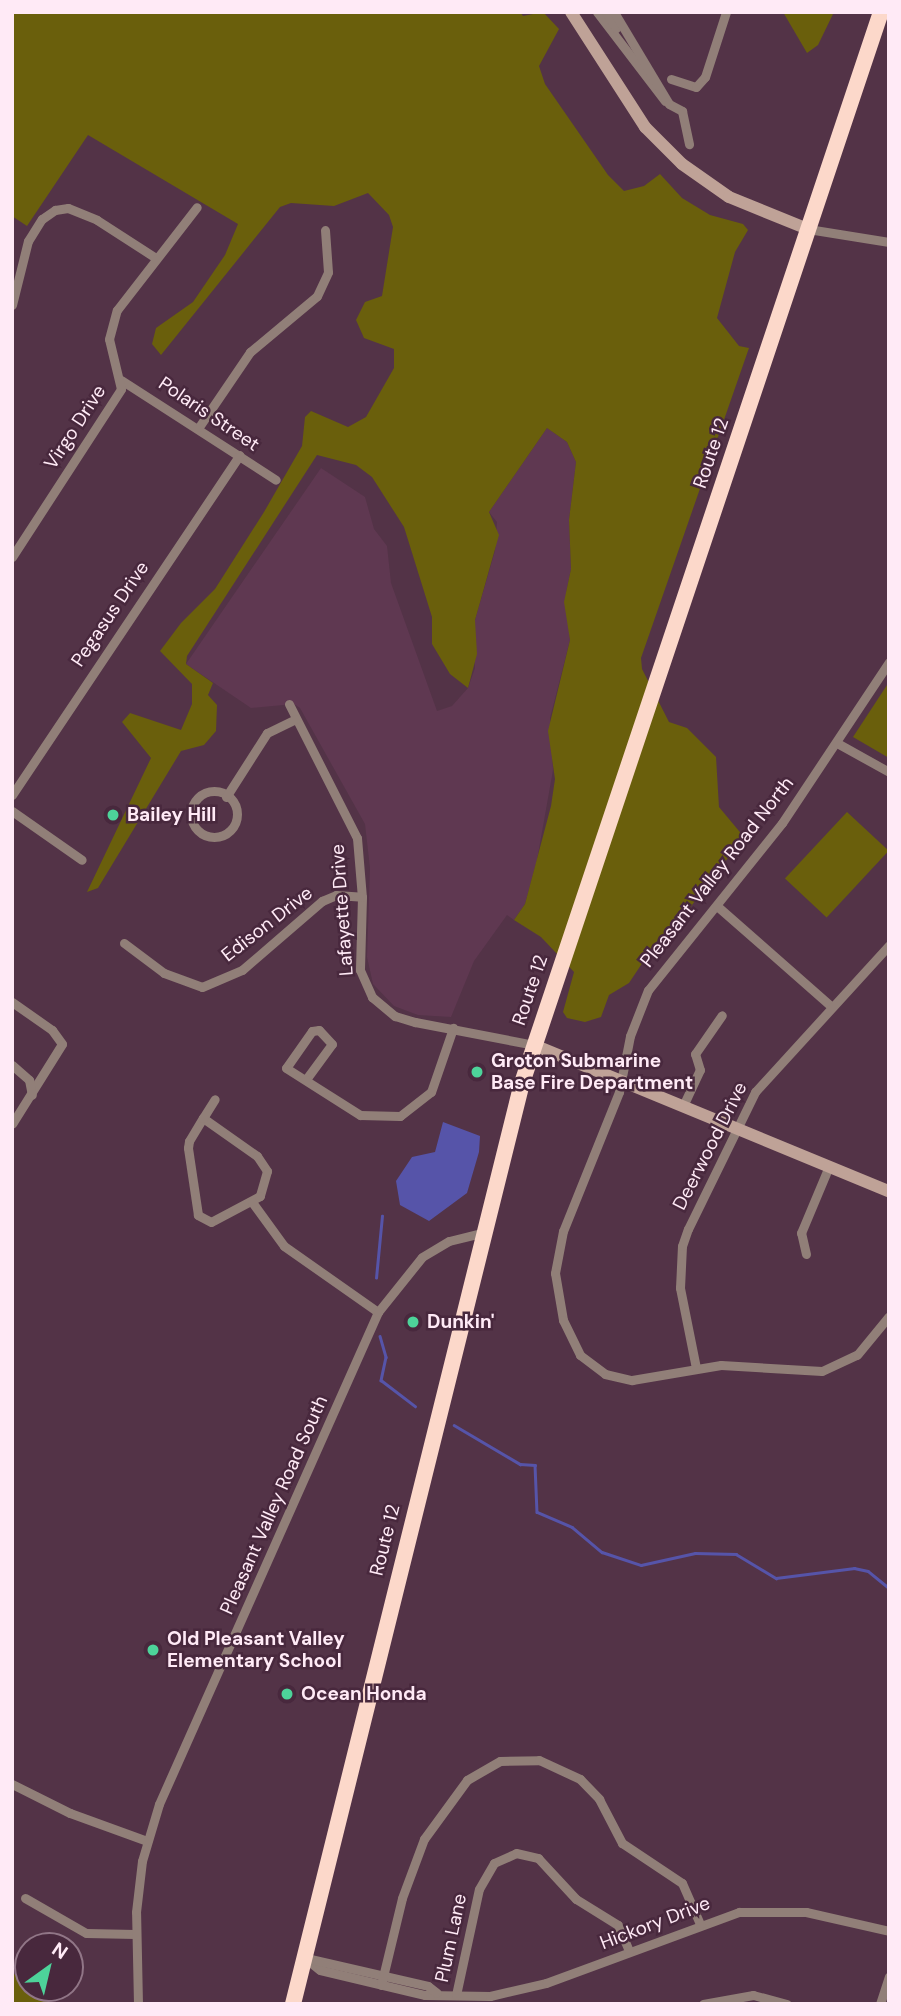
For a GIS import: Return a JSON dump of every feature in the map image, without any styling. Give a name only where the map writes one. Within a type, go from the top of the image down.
[{"type":"highway","name":"Route 12","points":[[293,2004],[482,1233],[534,1045],[881,12]]},
{"type":"street","points":[[571,12],[645,127],[682,164],[729,197],[808,229],[889,242]]},
{"type":"street","points":[[597,12],[653,90],[686,117],[688,144]]},
{"type":"street","points":[[606,12],[669,104]]},
{"type":"street","points":[[614,12],[669,104]]},
{"type":"street","points":[[671,79],[696,87],[705,77],[726,12]]},
{"type":"street","name":"Virgo Drive","points":[[12,557],[121,389],[110,326],[156,258],[197,207]]},
{"type":"street","points":[[12,305],[28,242],[42,219],[55,210],[68,208],[97,220],[156,258]]},
{"type":"street","points":[[199,427],[250,352],[317,296],[328,272],[325,230]]},
{"type":"street","name":"Polaris Street","points":[[121,380],[199,427],[276,480]]},
{"type":"street","name":"Pegasus Drive","points":[[12,795],[240,455]]},
{"type":"street","name":"Pleasant Valley Road North","points":[[889,662],[782,823],[648,989],[630,1035],[623,1080],[558,1245],[555,1273],[563,1320],[580,1355],[605,1374],[632,1380],[734,1364],[822,1371],[857,1355],[889,1316]]},
{"type":"street","name":"Lafayette Drive","points":[[289,704],[356,838],[362,897],[360,970],[372,998],[396,1016],[534,1045]]},
{"type":"street","points":[[226,797],[267,733],[296,719]]},
{"type":"street","points":[[837,743],[889,772]]},
{"type":"street","points":[[206,789],[226,797],[238,808],[238,815],[223,836],[212,840],[188,816],[206,789]]},
{"type":"street","points":[[12,811],[82,860]]},
{"type":"street","name":"Edison Drive","points":[[124,943],[164,973],[202,987],[242,970],[322,901],[336,895],[362,897]]},
{"type":"street","points":[[717,906],[831,1006]]},
{"type":"street","name":"Deerwood Drive","points":[[696,1368],[680,1288],[682,1246],[736,1127],[755,1092],[889,944]]},
{"type":"street","points":[[12,1002],[52,1030],[62,1044],[12,1124]]},
{"type":"street","points":[[684,1106],[700,1070],[695,1054],[722,1016]]},
{"type":"street","points":[[306,1077],[360,1115],[400,1116],[431,1092],[453,1028]]},
{"type":"street","points":[[319,1030],[332,1044],[306,1077],[299,1079],[286,1068],[288,1061],[312,1031],[319,1030]]},
{"type":"street","points":[[534,1045],[888,1189]]},
{"type":"street","points":[[12,1065],[29,1080],[32,1095]]},
{"type":"street","points":[[203,1118],[265,1164],[264,1189],[252,1202],[211,1222],[198,1215],[188,1148],[203,1118],[215,1099]]},
{"type":"street","points":[[806,1254],[801,1233],[829,1166]]},
{"type":"street","points":[[252,1202],[284,1246],[378,1312]]},
{"type":"street","name":"Pleasant Valley Road South","points":[[138,2004],[135,1934],[147,1841],[159,1804],[378,1312],[422,1257],[449,1241],[482,1233]]},
{"type":"street","points":[[381,1985],[406,1886],[432,1825],[467,1780],[488,1766],[514,1759],[554,1764],[580,1779],[599,1799],[622,1843],[682,1883],[700,1924]]},
{"type":"street","points":[[12,1784],[70,1813],[147,1841]]},
{"type":"street","name":"Plum Lane","points":[[456,1995],[479,1889],[494,1863],[516,1853],[538,1858],[576,1899],[618,1925],[629,1951]]},
{"type":"street","points":[[25,1898],[86,1933],[135,1934]]},
{"type":"street","name":"Hickory Drive","points":[[305,1958],[320,1970],[381,1985],[425,1995],[456,1995],[524,1990],[739,1912],[782,1910],[889,1931]]},
{"type":"street","name":"Hickory Drive","points":[[305,1958],[428,1986],[437,1993]]},
{"type":"street","points":[[880,2004],[889,1976]]},
{"type":"street","points":[[703,2004],[753,1995],[787,2004]]},
{"type":"shaded area","points":[[12,12],[520,12],[523,16],[543,12],[559,29],[539,66],[545,84],[608,175],[624,191],[644,186],[660,174],[682,198],[710,215],[743,224],[748,230],[735,252],[717,318],[739,346],[749,348],[641,658],[642,669],[669,722],[687,728],[716,757],[719,807],[744,837],[679,922],[659,938],[629,983],[609,995],[601,1017],[585,1022],[567,1018],[563,1012],[574,972],[541,937],[514,920],[525,904],[551,806],[555,779],[548,731],[570,640],[564,602],[571,569],[569,520],[576,462],[567,442],[547,428],[489,512],[499,535],[475,620],[477,654],[468,688],[450,674],[432,644],[432,617],[404,527],[372,477],[356,465],[317,455],[187,656],[186,664],[213,683],[208,695],[217,705],[216,731],[204,745],[181,751],[98,888],[87,892],[151,758],[122,722],[130,713],[181,730],[192,704],[192,684],[160,651],[181,623],[215,589],[264,512],[302,446],[305,417],[311,411],[348,427],[366,417],[394,368],[394,349],[364,338],[356,320],[365,302],[382,296],[393,227],[389,215],[368,193],[334,206],[291,203],[280,207],[161,355],[152,344],[156,328],[193,302],[225,255],[238,224],[88,135],[27,226],[12,216]]},
{"type":"shaded area","points":[[783,12],[834,12],[818,45],[807,53]]},
{"type":"shaded area","points":[[547,428],[567,442],[576,462],[569,520],[571,569],[566,593],[570,640],[550,718],[553,770],[537,860],[525,904],[514,920],[507,915],[474,961],[451,1017],[418,1015],[394,1006],[373,984],[367,957],[370,868],[365,824],[300,708],[294,704],[251,708],[186,664],[321,468],[365,497],[374,529],[387,546],[391,583],[437,711],[452,706],[468,688],[475,668],[475,620],[495,551],[497,522],[489,512]]},
{"type":"shaded area","points":[[889,682],[889,758],[853,737]]},
{"type":"shaded area","points":[[847,812],[889,851],[827,917],[785,879]]},
{"type":"shaded area","points":[[443,1122],[480,1136],[479,1152],[467,1193],[429,1221],[400,1205],[396,1181],[412,1157],[435,1152]]},
{"type":"shaded area","points":[[12,1972],[14,2002],[53,2004],[12,2004]]},
{"type":"waterway","points":[[376,1278],[382,1216]]},
{"type":"waterway","points":[[380,1336],[386,1357],[381,1380],[415,1406]]},
{"type":"waterway","points":[[454,1425],[520,1464],[535,1465],[537,1512],[572,1527],[602,1552],[641,1565],[695,1553],[736,1554],[776,1578],[854,1568],[868,1571],[889,1588]]},
{"type":"place","name":"Bailey Hill","points":[[113,815]]},
{"type":"place","name":"Groton Submarine Base Fire Department","points":[[477,1072]]},
{"type":"place","name":"Dunkin'","points":[[413,1322]]},
{"type":"place","name":"Old Pleasant Valley Elementary School","points":[[153,1650]]},
{"type":"place","name":"Ocean Honda","points":[[287,1694]]}]
